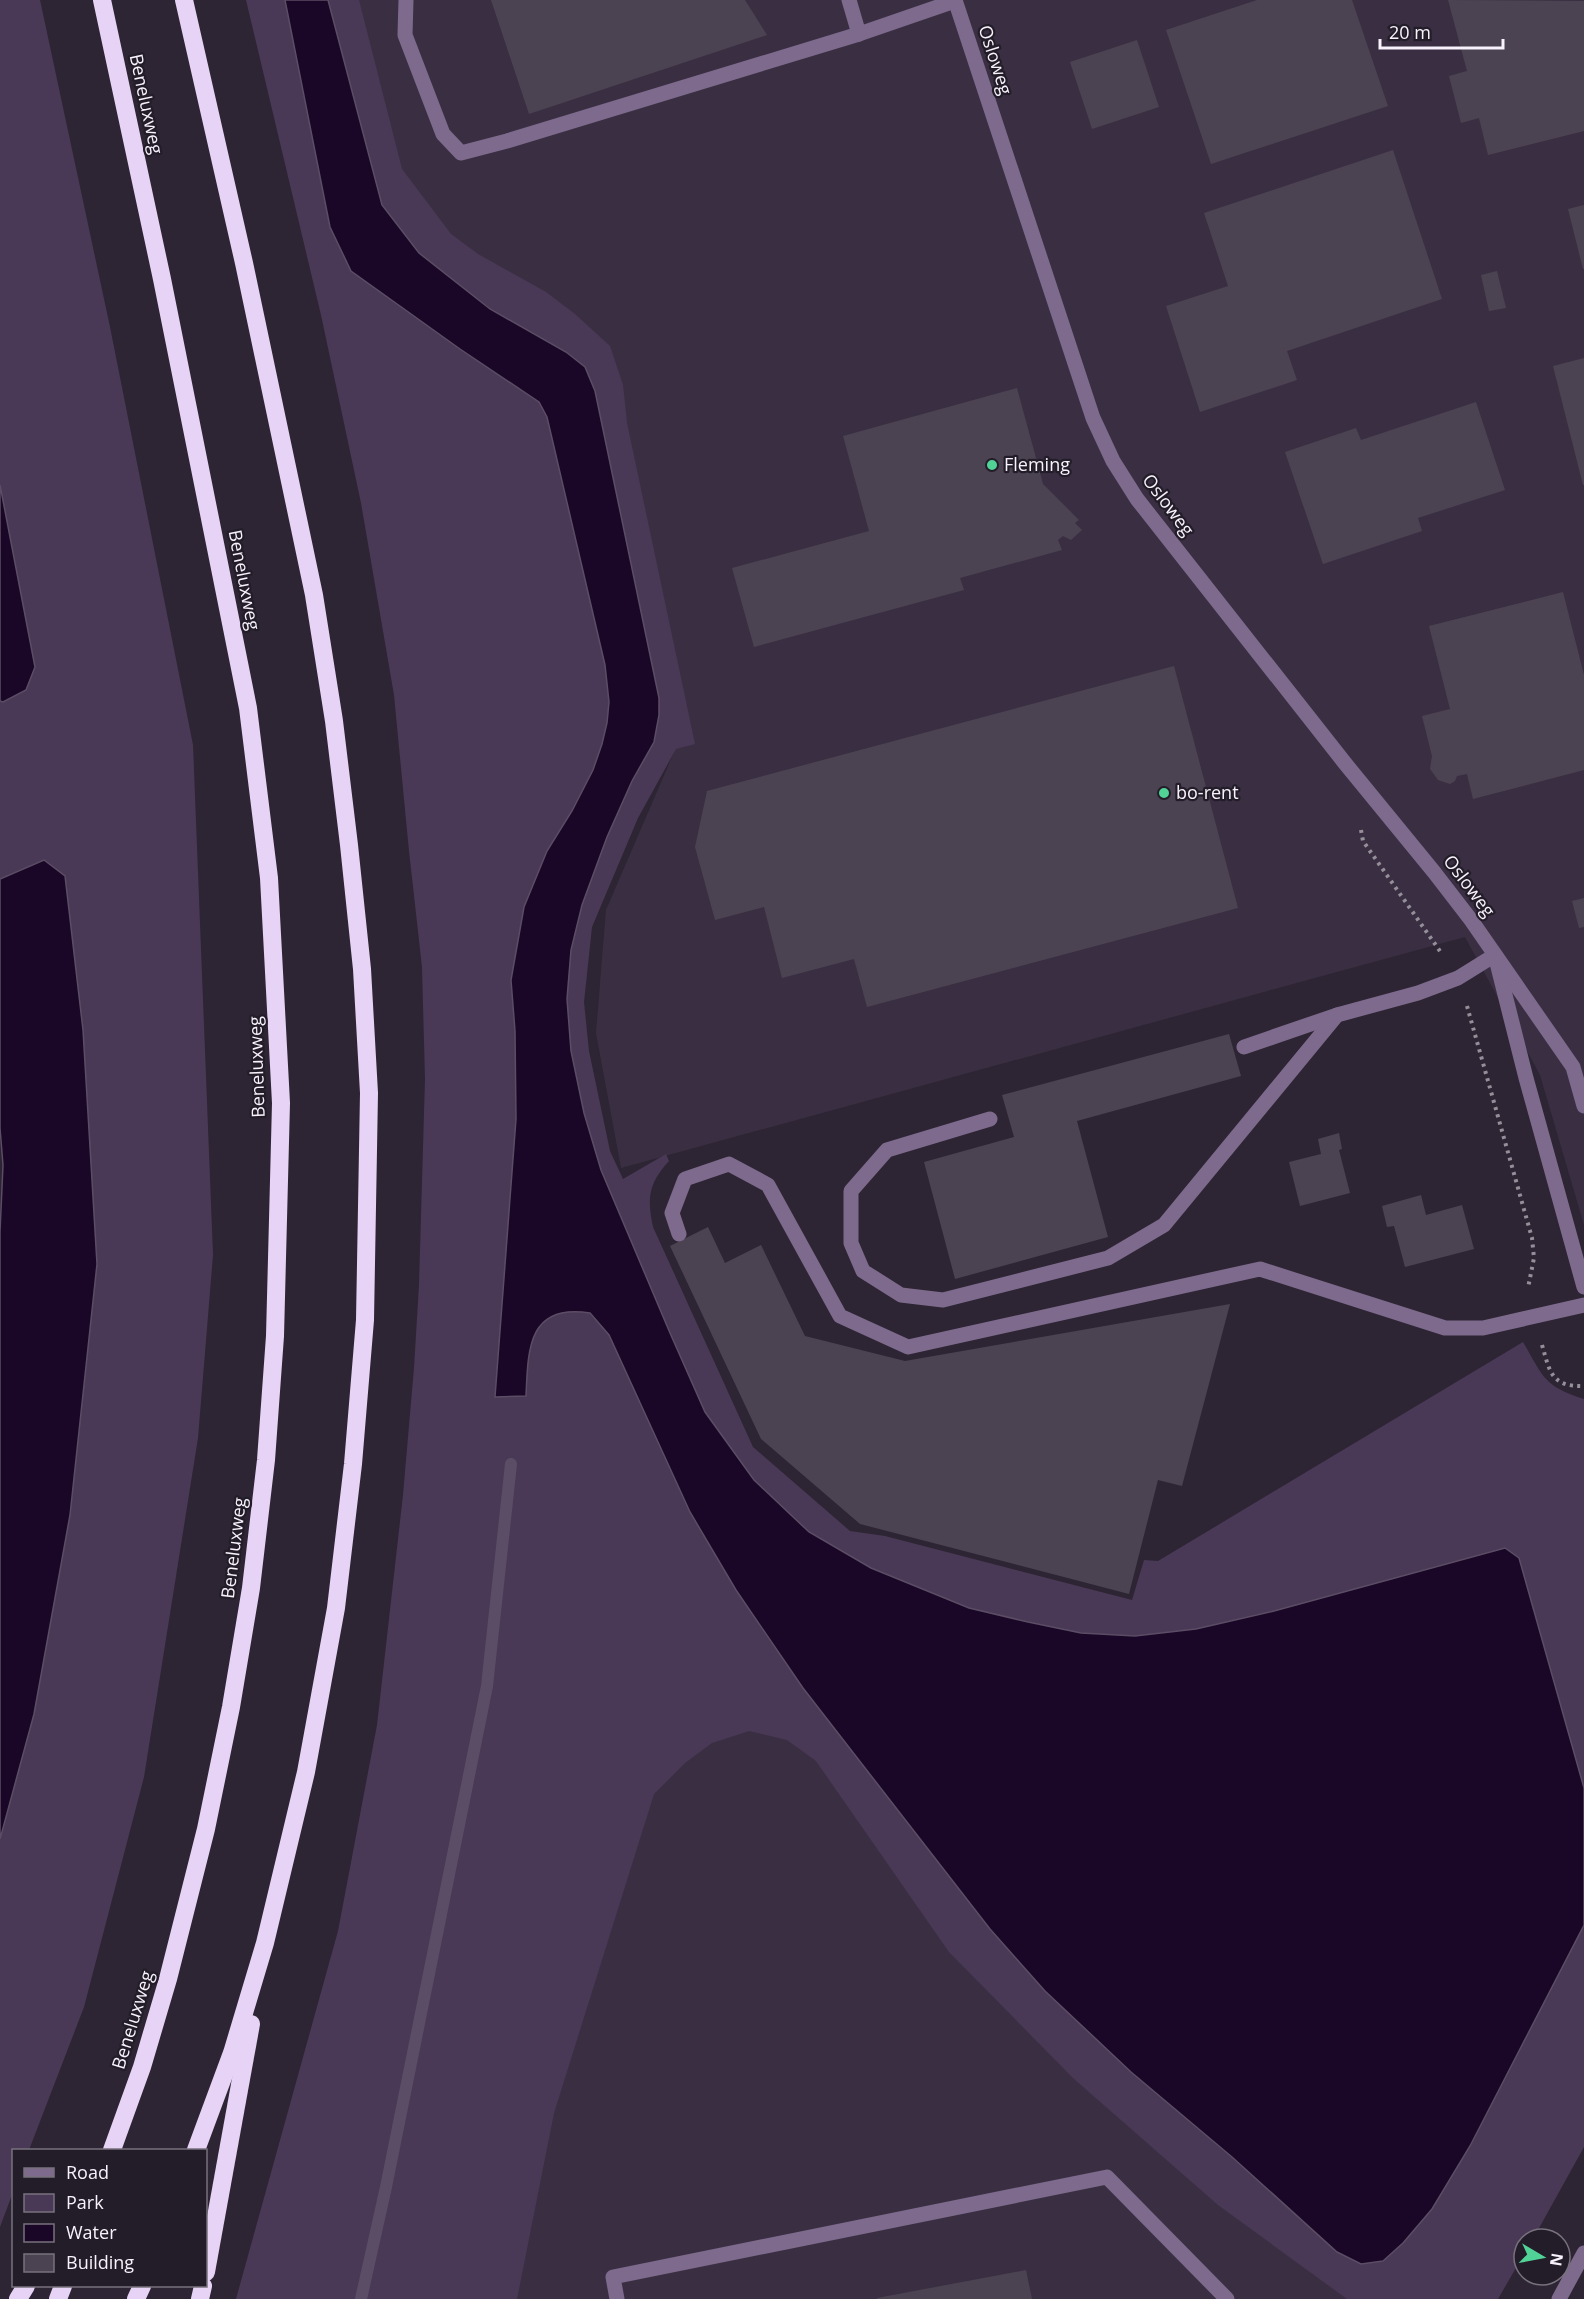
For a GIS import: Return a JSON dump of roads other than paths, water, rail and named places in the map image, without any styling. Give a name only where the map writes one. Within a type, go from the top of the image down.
[{"type":"highway","name":"Beneluxweg","points":[[102,0],[162,279],[248,708],[269,878],[281,1103],[275,1336],[266,1460],[251,1588],[231,1707],[206,1829],[168,1979],[142,2067],[119,2131]]},
{"type":"highway","points":[[184,0],[244,263],[314,595],[334,721],[349,845],[362,969],[369,1093],[365,1320],[353,1464],[336,1608],[306,1772],[265,1943],[232,2053],[197,2149]]},
{"type":"highway","points":[[207,2266],[265,1943]]},
{"type":"highway","points":[[109,2149],[119,2131]]},
{"type":"highway","points":[[113,2149],[119,2131]]},
{"type":"street","points":[[406,0],[405,35],[443,134],[460,153],[507,141],[859,34],[955,0]]},
{"type":"street","points":[[849,0],[859,34]]},
{"type":"street","name":"Osloweg","points":[[955,0],[1093,418],[1113,461],[1137,499],[1344,762],[1434,872],[1495,955],[1573,1067],[1584,1106]]},
{"type":"street","points":[[1244,1047],[1337,1016],[1418,993],[1458,978],[1495,955]]},
{"type":"street","name":"Osloweg","points":[[1495,955],[1526,1078],[1584,1287]]},
{"type":"street","points":[[990,1119],[887,1150],[851,1191],[851,1244],[863,1270],[901,1295],[943,1300],[1108,1258],[1164,1225],[1337,1016]]},
{"type":"street","points":[[680,1234],[672,1213],[685,1179],[729,1164],[768,1185],[840,1316],[908,1347],[1260,1269],[1445,1328],[1483,1328],[1584,1305]]},
{"type":"street","points":[[617,2299],[613,2277],[1107,2177],[1227,2299]]},
{"type":"street","points":[[1559,2299],[1584,2253]]},
{"type":"water","points":[[285,0],[328,0],[382,205],[419,253],[490,309],[566,352],[585,367],[595,391],[659,698],[659,715],[654,742],[632,781],[607,837],[582,905],[571,950],[567,999],[571,1051],[584,1113],[601,1170],[670,1333],[705,1412],[754,1480],[809,1532],[871,1568],[969,1608],[1081,1633],[1135,1636],[1196,1629],[1274,1611],[1505,1548],[1519,1558],[1584,1788],[1584,1925],[1470,2146],[1432,2209],[1403,2243],[1383,2261],[1361,2264],[1337,2252],[1232,2157],[1131,2072],[1045,1991],[990,1929],[803,1688],[736,1590],[690,1512],[609,1335],[590,1313],[570,1312],[554,1315],[543,1322],[535,1333],[531,1346],[526,1396],[495,1397],[516,1119],[515,1031],[511,980],[524,907],[547,851],[572,811],[593,770],[602,744],[609,702],[605,665],[547,417],[539,402],[351,271],[330,227]]},
{"type":"water","points":[[0,485],[35,667],[26,690],[3,702],[0,701]]},
{"type":"water","points":[[44,860],[65,876],[83,1030],[97,1264],[70,1515],[34,1714],[0,1839],[0,1232],[3,1165],[0,1128],[0,879]]},
{"type":"waterway","points":[[361,2299],[386,2187],[487,1686],[511,1464]]},
{"type":"place","name":"Fleming","points":[[992,465]]},
{"type":"place","name":"bo-rent","points":[[1164,793]]}]
